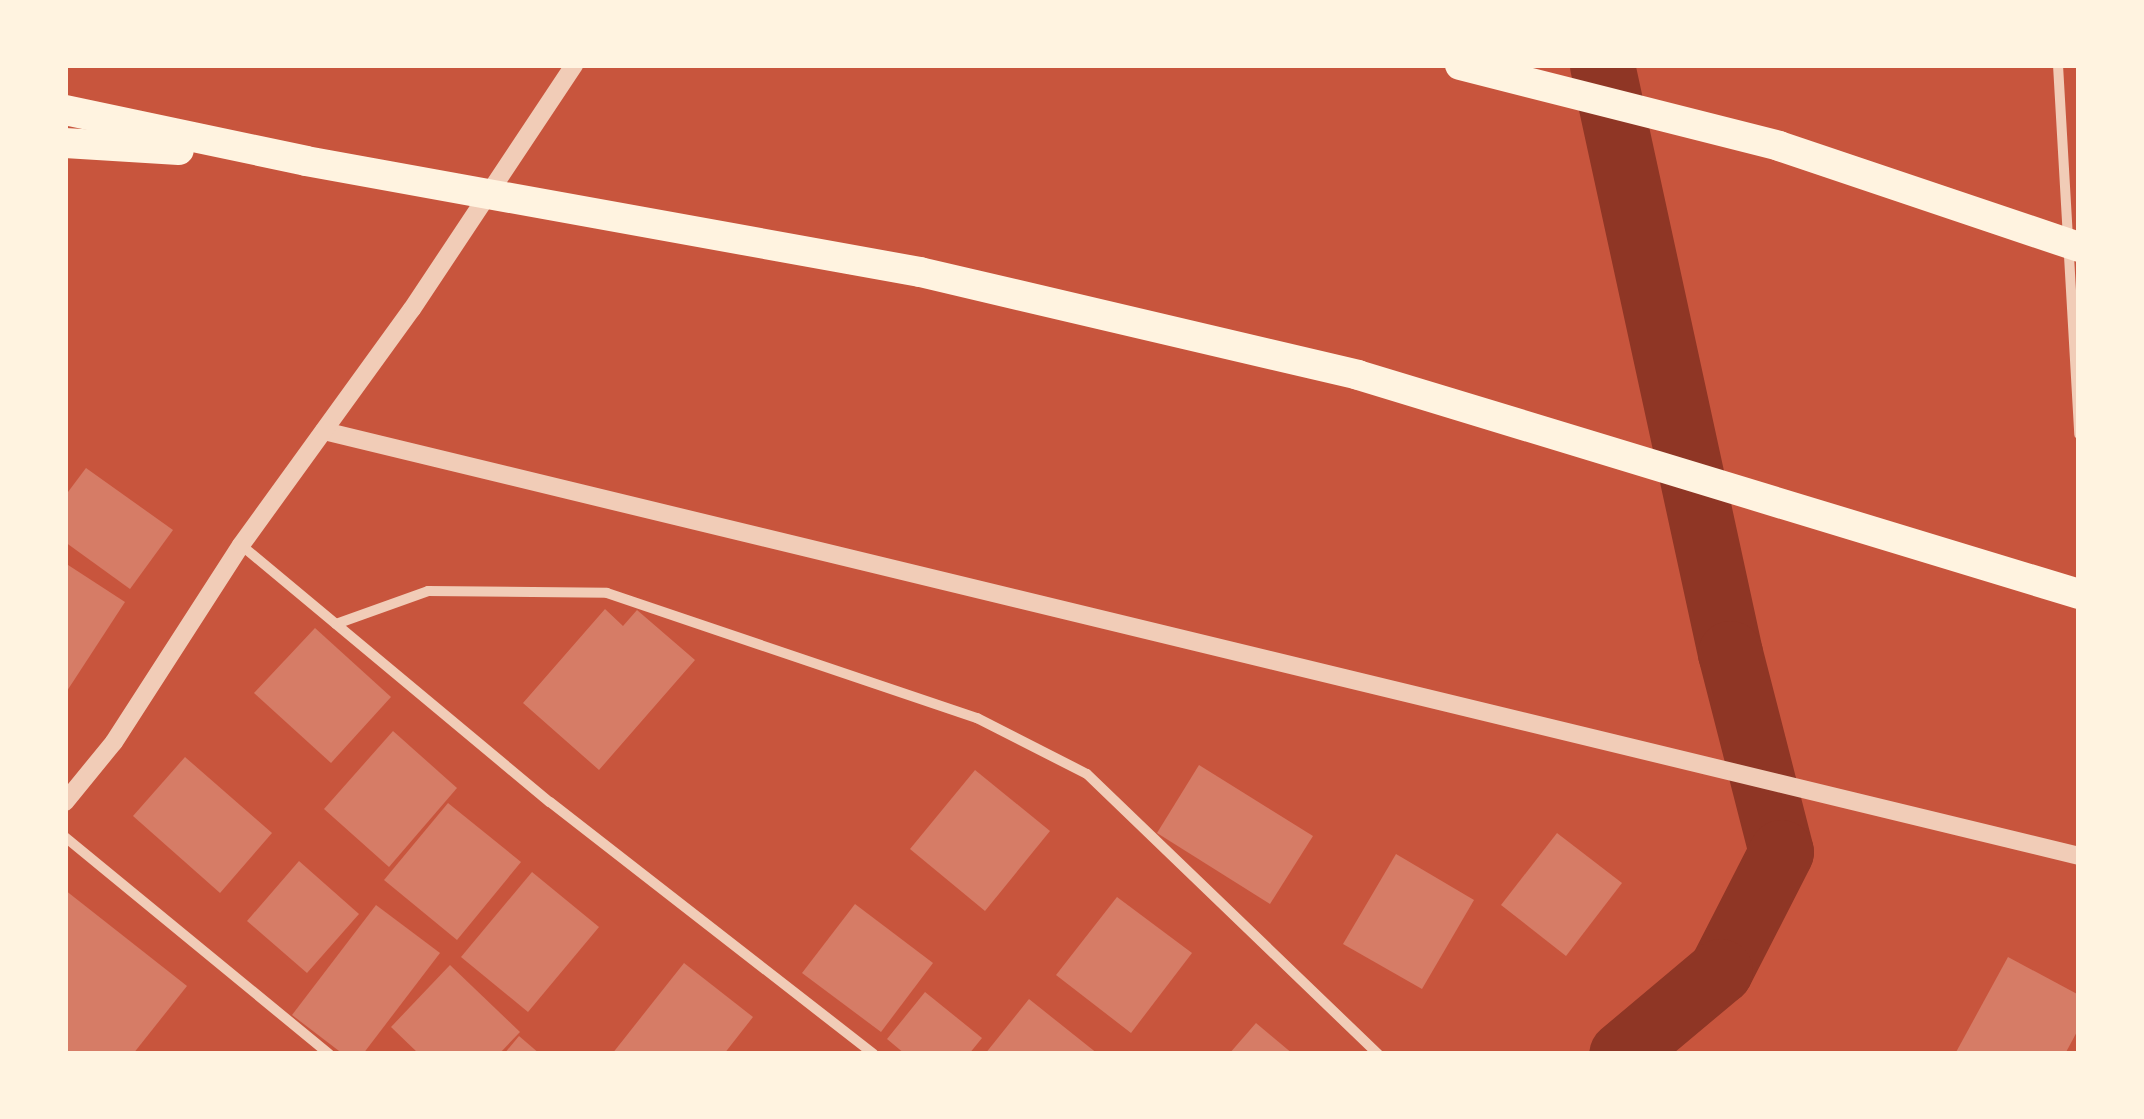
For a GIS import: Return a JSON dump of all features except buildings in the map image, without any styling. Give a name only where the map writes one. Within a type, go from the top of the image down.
[{"type":"highway","points":[[1460,65],[1779,146],[2079,247]]},
{"type":"highway","points":[[65,110],[306,161],[920,272],[1358,376],[2079,594]]},
{"type":"highway","points":[[65,143],[306,161]]},
{"type":"street","points":[[65,802],[114,742],[241,545],[324,431],[574,65]]},
{"type":"street","points":[[2058,65],[2079,434]]},
{"type":"street","points":[[324,431],[2079,856]]},
{"type":"street","points":[[241,545],[550,802],[874,1054]]},
{"type":"street","points":[[336,624],[428,591],[607,593],[977,718],[1086,774],[1378,1054]]},
{"type":"street","points":[[65,837],[329,1054]]},
{"type":"waterway","points":[[1602,65],[1730,653],[1781,852],[1720,971],[1621,1054]]}]
